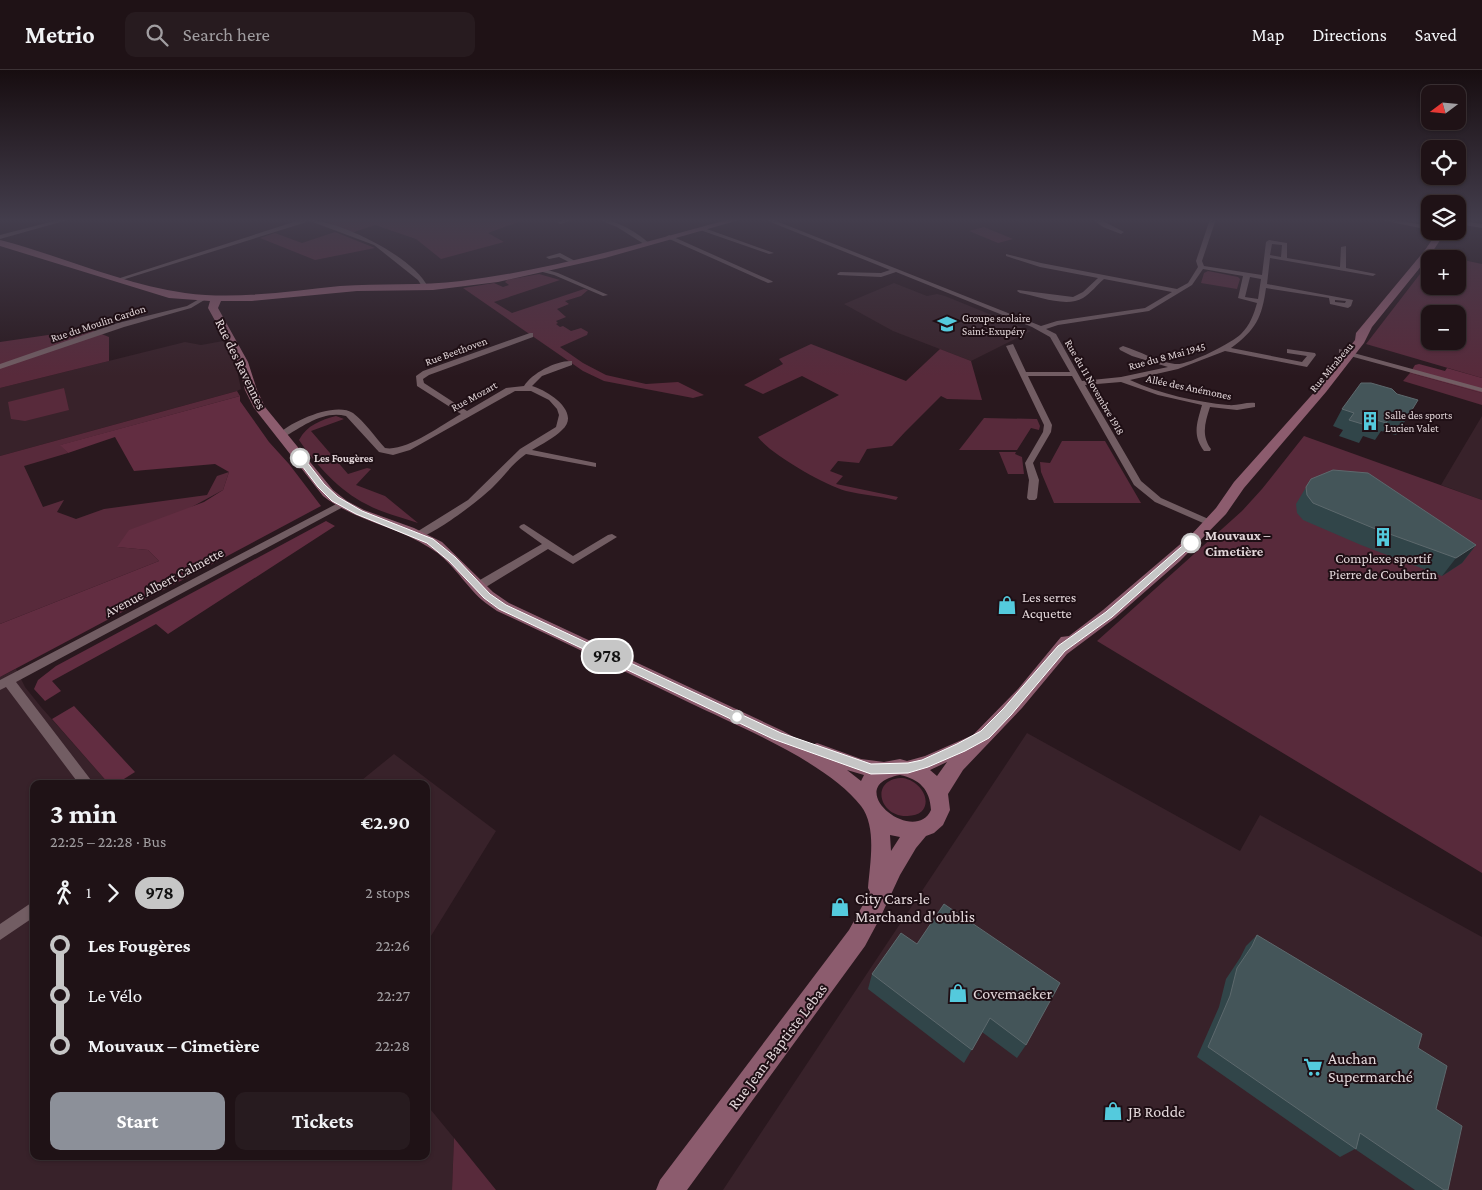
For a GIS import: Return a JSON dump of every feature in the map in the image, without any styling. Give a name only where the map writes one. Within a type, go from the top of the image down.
[{"type":"main road","points":[[95,271],[177,298],[247,302],[360,288],[464,284],[534,271]]},
{"type":"main road","name":"Rue Mirabeau","points":[[939,794],[949,774],[1062,649],[1139,590],[1175,558],[1205,521],[1222,510],[1239,485],[1317,396],[1346,352],[1413,271]]},
{"type":"main road","name":"Rue des Ravennes","points":[[208,301],[243,362],[257,402],[321,486],[342,504],[372,518],[419,535],[444,551],[487,596],[511,612],[777,736],[860,767],[884,770]]},
{"type":"main road","name":"Rue Mirabeau","points":[[908,768],[929,762],[985,734]]},
{"type":"main road","name":"Rue des Ravennes","points":[[777,736],[829,767],[852,784],[867,800]]},
{"type":"main road","points":[[878,818],[897,828],[919,829],[930,824],[938,816],[941,807],[939,794],[927,777],[908,768],[896,767],[884,770],[874,776],[870,782],[867,789],[867,800],[878,818],[881,843],[879,898]]},
{"type":"main road","points":[[879,898],[898,856],[919,829]]},
{"type":"main road","name":"Rue Jean-Baptiste Lebas","points":[[670,1190],[847,952],[868,921],[879,898]]},
{"type":"street","points":[[120,279],[144,271]]},
{"type":"street","points":[[411,271],[421,279],[425,287]]},
{"type":"street","points":[[544,271],[605,295]]},
{"type":"street","points":[[746,271],[770,282]]},
{"type":"street","points":[[840,274],[881,275],[893,271]]},
{"type":"street","points":[[900,271],[1042,328]]},
{"type":"street","points":[[1072,271],[1178,291]]},
{"type":"street","name":"Rue du 11 Novembre 1918","points":[[1042,328],[1057,323],[1140,312],[1153,307],[1193,281],[1199,271]]},
{"type":"street","points":[[1229,271],[1263,277]]},
{"type":"street","name":"Rue du 8 Mai 1945","points":[[1079,383],[1103,384],[1123,380],[1200,360],[1227,349],[1242,337],[1256,320],[1264,271]]},
{"type":"street","points":[[1357,271],[1373,274]]},
{"type":"street","points":[[1247,274],[1241,298],[1260,302]]},
{"type":"street","points":[[1020,291],[1075,299],[1080,297],[1102,277]]},
{"type":"street","points":[[1262,286],[1332,297]]},
{"type":"street","name":"Rue du Moulin Cardon","points":[[0,368],[121,325],[208,301]]},
{"type":"street","name":"Rue du 11 Novembre 1918","points":[[1042,328],[1053,336],[1137,483],[1155,498],[1205,521]]},
{"type":"street","name":"Rue Beethoven","points":[[466,414],[420,384],[419,378],[426,373],[530,336]]},
{"type":"street","points":[[1010,346],[1048,425],[1045,435],[1029,463],[1034,480],[1032,498]]},
{"type":"street","points":[[1123,348],[1135,354],[1175,367]]},
{"type":"street","points":[[1227,349],[1304,365],[1312,355],[1290,351]]},
{"type":"street","points":[[1346,352],[1482,390]]},
{"type":"street","points":[[419,535],[480,495],[523,451],[555,433],[563,423],[564,417],[558,405],[542,392],[527,388],[530,381],[536,376],[569,364]]},
{"type":"street","points":[[1024,374],[1074,374]]},
{"type":"street","name":"Allée des Anémones","points":[[1123,380],[1139,388],[1207,403],[1238,408],[1252,405]]},
{"type":"street","name":"Rue Mozart","points":[[281,435],[324,414],[344,412],[349,414],[382,450],[393,452],[407,448],[501,393],[516,388],[527,388]]},
{"type":"street","points":[[1207,403],[1199,435],[1200,441],[1207,449]]},
{"type":"street","points":[[523,451],[593,465]]},
{"type":"street","name":"Avenue Albert Calmette","points":[[4,683],[342,504]]},
{"type":"street","points":[[524,527],[573,561],[612,537]]},
{"type":"street","points":[[477,586],[549,544]]},
{"type":"street","points":[[4,683],[84,780]]},
{"type":"street","points":[[0,933],[30,911]]},
{"type":"shaded area","points":[[1209,271],[1238,277],[1240,279],[1237,289],[1201,283],[1204,273]]},
{"type":"shaded area","points":[[1466,271],[1482,271],[1482,378],[1366,344],[1421,273],[1421,295],[1466,295]]},
{"type":"shaded area","points":[[539,274],[560,280],[494,302],[512,313],[584,289],[588,290],[581,296],[565,301],[569,304],[557,309],[566,317],[556,321],[558,323],[556,324],[560,327],[563,326],[571,331],[581,328],[588,332],[587,335],[560,347],[583,363],[606,375],[646,384],[678,382],[704,395],[693,398],[604,381],[583,371],[463,288],[494,283],[503,287],[509,285],[505,282],[507,280]]},
{"type":"shaded area","name":"Groupe scolaire Saint-Exupéry","points":[[894,283],[927,296],[937,294],[945,296],[1031,331],[971,361],[893,331],[844,304]]},
{"type":"shaded area","points":[[89,329],[109,337],[109,361],[0,388],[0,342]]},
{"type":"shaded area","points":[[223,341],[236,365],[241,389],[0,456],[0,388],[185,342],[201,345]]},
{"type":"shaded area","points":[[811,344],[906,381],[940,349],[971,361],[982,400],[947,399],[941,396],[892,446],[867,449],[859,463],[838,461],[830,471],[843,476],[836,484],[898,497],[896,500],[846,491],[799,468],[774,452],[758,437],[839,395],[802,376],[763,394],[744,385],[783,364],[779,359]]},
{"type":"shaded area","points":[[1419,364],[1445,371],[1447,368],[1482,378],[1482,393],[1410,373],[1415,365]]},
{"type":"shaded area","points":[[1410,373],[1482,393],[1482,405],[1403,381]]},
{"type":"shaded area","points":[[64,388],[69,410],[25,421],[11,419],[8,402]]},
{"type":"shaded area","points":[[237,391],[240,396],[61,445],[68,453],[24,466],[43,507],[64,500],[57,512],[76,519],[104,509],[207,495],[217,476],[229,472],[223,490],[118,547],[148,550],[159,561],[0,624],[0,456]]},
{"type":"shaded area","points":[[240,396],[240,401],[269,442],[289,464],[321,506],[0,677],[0,624],[159,561],[148,550],[117,547],[129,530],[204,502],[223,490],[229,472],[215,464],[134,471],[115,437],[68,453],[60,445]]},
{"type":"shaded area","points":[[336,416],[344,419],[311,431],[348,474],[367,468],[371,469],[356,485],[385,496],[418,523],[378,510],[356,499],[329,477],[299,440],[310,427],[320,421]]},
{"type":"shaded area","points":[[1482,416],[1482,500],[1441,485]]},
{"type":"shaded area","points":[[984,418],[1037,419],[1040,426],[1039,430],[1031,428],[1017,450],[959,450]]},
{"type":"shaded area","points":[[1304,436],[1482,500],[1482,873],[1097,641],[1242,511]]},
{"type":"shaded area","points":[[1062,441],[1105,441],[1141,503],[1054,503],[1041,472],[1040,462],[1050,463]]},
{"type":"shaded area","points":[[999,452],[1016,452],[1015,454],[1022,457],[1024,474],[1008,474]]},
{"type":"shaded area","points":[[326,521],[335,526],[168,634],[156,624],[52,681],[61,691],[45,701],[34,689],[38,680],[56,666]]},
{"type":"shaded area","points":[[16,669],[25,687],[41,707],[105,780],[30,780],[30,1160],[430,1160],[430,1109],[454,1138],[452,1190],[0,1190],[0,677]]},
{"type":"shaded area","points":[[74,706],[135,772],[122,780],[105,780],[52,719]]},
{"type":"shaded area","points":[[1027,733],[1240,851],[1260,815],[1482,937],[1482,1190],[723,1190]]},
{"type":"shaded area","points":[[394,754],[428,780],[362,780]]},
{"type":"shaded area","points":[[903,778],[919,786],[926,799],[922,811],[916,815],[896,814],[884,804],[882,790],[886,784]]},
{"type":"shaded area","points":[[430,781],[496,831],[430,938]]},
{"type":"shaded area","points":[[454,1138],[496,1190],[452,1190]]},
{"type":"building","points":[[1361,383],[1371,383],[1392,389],[1397,394],[1418,400],[1407,418],[1392,414],[1386,423],[1373,419],[1369,426],[1349,420],[1354,413],[1342,409]]},
{"type":"building","points":[[1333,470],[1368,473],[1476,545],[1456,558],[1373,528],[1313,503],[1307,495],[1306,487],[1311,479]]},
{"type":"building","name":"Covemaeker","points":[[944,904],[1060,983],[1026,1045],[990,1018],[972,1050],[872,974],[901,933],[917,944]]},
{"type":"building","name":"Auchan Supermarché","points":[[1257,935],[1422,1034],[1418,1048],[1447,1066],[1436,1109],[1462,1126],[1448,1190],[1444,1190],[1360,1133],[1356,1149],[1208,1047],[1230,996],[1237,968]]},
{"type":"bus line","name":"978","points":[[300,458],[321,486],[335,499],[359,513],[409,531],[430,541],[444,551],[481,591],[503,607],[777,736],[860,767],[871,769],[908,768],[924,764],[961,748],[985,734],[1007,712],[1062,649],[1109,614],[1191,543]]},
{"type":"place","name":"Groupe scolaire Saint-Exupéry","points":[[947,324]]},
{"type":"place","name":"Salle des sports Lucien Valet","points":[[1370,421]]},
{"type":"place","name":"Les Fougères","points":[[300,458]]},
{"type":"place","name":"Complexe sportif Pierre de Coubertin","points":[[1383,537]]},
{"type":"place","name":"Mouvaux – Cimetière","points":[[1191,543]]},
{"type":"place","name":"Les serres Acquette","points":[[1007,605]]},
{"type":"place","name":"City Cars-le Marchand d'oublis","points":[[840,907]]},
{"type":"place","name":"Covemaeker","points":[[958,993]]},
{"type":"place","name":"Auchan Supermarché","points":[[1313,1067]]},
{"type":"place","name":"JB Rodde","points":[[1113,1111]]}]
